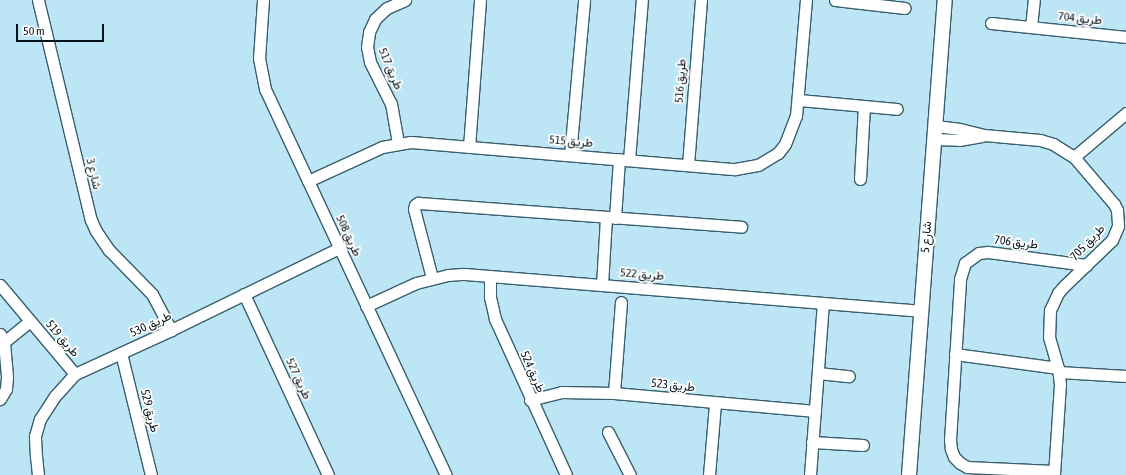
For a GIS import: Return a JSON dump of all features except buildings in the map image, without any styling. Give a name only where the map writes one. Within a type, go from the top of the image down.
[{"type":"street","name":"شارع 3","points":[[38,0],[91,220],[96,231],[110,250],[152,294],[171,330]]},
{"type":"street","name":"طريق 508","points":[[263,0],[259,58],[265,89],[446,475]]},
{"type":"street","name":"طريق 517","points":[[398,143],[391,104],[370,62],[367,47],[369,32],[375,18],[387,8],[405,0]]},
{"type":"street","points":[[469,147],[480,0]]},
{"type":"street","points":[[570,155],[584,0]]},
{"type":"street","points":[[602,285],[611,217],[624,159],[642,0]]},
{"type":"street","name":"طريق 516","points":[[688,165],[701,0]]},
{"type":"street","name":"طريق 515","points":[[308,181],[382,147],[398,143],[469,147],[688,165],[747,168],[769,160],[785,144],[792,130],[799,100],[806,0]]},
{"type":"street","points":[[835,0],[905,8]]},
{"type":"street","name":"شارع 5","points":[[908,475],[945,0]]},
{"type":"street","points":[[1031,27],[1034,0]]},
{"type":"street","name":"طريق 704","points":[[991,23],[1126,37]]},
{"type":"street","points":[[799,100],[897,109]]},
{"type":"street","points":[[860,179],[864,106]]},
{"type":"street","points":[[1074,157],[1126,113]]},
{"type":"street","name":"طريق 705","points":[[935,132],[960,140],[984,135],[1040,140],[1053,144],[1074,157],[1114,204],[1119,218],[1118,226],[1112,240],[1058,293],[1050,310],[1049,337],[1059,370],[1060,384],[1054,473]]},
{"type":"street","points":[[432,278],[414,209],[415,205],[418,203],[741,227]]},
{"type":"street","name":"طريق 530","points":[[38,475],[35,436],[40,419],[55,396],[75,374],[171,330],[339,248]]},
{"type":"street","name":"طريق 706","points":[[1054,473],[968,467],[960,463],[954,457],[950,440],[960,279],[963,267],[971,257],[979,253],[988,252],[1086,265]]},
{"type":"street","name":"طريق 522","points":[[366,306],[401,289],[432,278],[464,274],[921,311]]},
{"type":"street","name":"طريق 524","points":[[490,276],[490,297],[495,319],[530,400],[566,475]]},
{"type":"street","name":"طريق 519","points":[[0,285],[29,322],[75,374]]},
{"type":"street","name":"طريق 527","points":[[244,294],[328,475]]},
{"type":"street","points":[[614,393],[621,302]]},
{"type":"street","points":[[810,475],[823,303]]},
{"type":"street","name":"طريق 519","points":[[0,398],[7,383],[7,361],[2,338],[29,322]]},
{"type":"street","name":"طريق 529","points":[[122,353],[151,475]]},
{"type":"street","points":[[955,354],[1059,370],[1126,376]]},
{"type":"street","points":[[818,373],[849,376]]},
{"type":"street","name":"طريق 523","points":[[530,400],[561,392],[614,393],[815,411]]},
{"type":"street","points":[[709,475],[715,403]]},
{"type":"street","points":[[608,432],[630,475]]},
{"type":"street","points":[[812,442],[863,445]]}]
